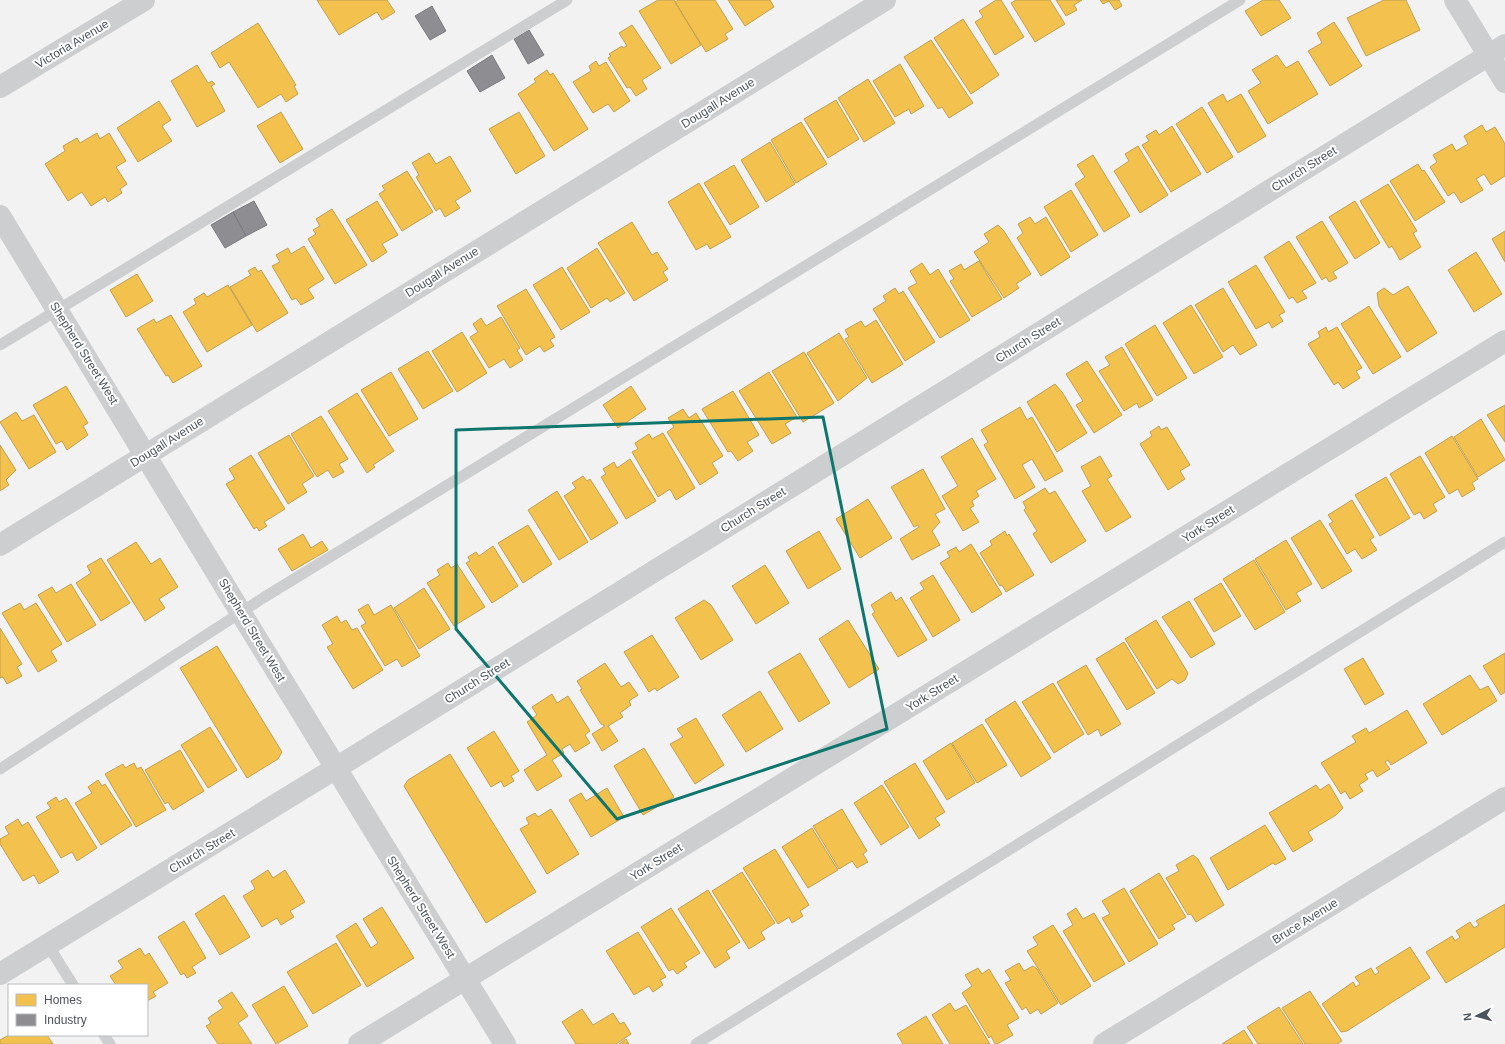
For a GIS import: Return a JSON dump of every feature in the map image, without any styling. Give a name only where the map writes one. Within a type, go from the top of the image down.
[{"type":"street","name":"Victoria Avenue","points":[[0,88],[144,0]]},
{"type":"street","name":"Dougall Avenue","points":[[0,545],[885,0]]},
{"type":"street","points":[[1455,0],[1497,50],[1505,82]]},
{"type":"street","name":"Church Street","points":[[0,974],[1497,50]]},
{"type":"street","name":"Shepherd Street West","points":[[0,216],[505,1044]]},
{"type":"street","name":"York Street","points":[[359,1044],[1505,342]]},
{"type":"street","name":"Bruce Avenue","points":[[1104,1044],[1505,798]]},
{"type":"lane","points":[[0,345],[567,0]]},
{"type":"lane","points":[[0,768],[241,613],[1240,0]]},
{"type":"lane","points":[[696,1044],[1505,542]]},
{"type":"lane","points":[[48,945],[72,984]]},
{"type":"highlighted area","points":[[823,417],[887,729],[617,819],[456,629],[456,430]]},
{"type":"building: Homes","points":[[317,0],[387,0],[395,12],[382,20],[377,12],[339,35]]},
{"type":"building: Homes","points":[[658,0],[674,0],[701,45],[671,64],[639,11]]},
{"type":"building: Homes","points":[[678,0],[715,0],[733,29],[725,34],[728,39],[706,52],[675,2]]},
{"type":"building: Homes","points":[[728,0],[770,0],[774,7],[745,26]]},
{"type":"building: Homes","points":[[996,0],[1001,0],[1024,37],[995,55],[975,22],[983,17],[979,11]]},
{"type":"building: Homes","points":[[1016,0],[1050,0],[1065,24],[1035,42],[1011,3]]},
{"type":"building: Homes","points":[[1056,0],[1082,0],[1074,5],[1077,10],[1066,16]]},
{"type":"building: Homes","points":[[1100,0],[1119,0],[1122,6],[1115,10],[1109,1],[1103,4]]},
{"type":"building: Homes","points":[[1263,0],[1279,0],[1291,18],[1261,36],[1245,11]]},
{"type":"building: Homes","points":[[1384,0],[1406,0],[1420,30],[1366,56],[1347,18]]},
{"type":"building: Homes","points":[[963,19],[999,75],[971,94],[934,38]]},
{"type":"building: Homes","points":[[1334,22],[1362,66],[1330,86],[1308,51],[1322,43],[1317,33]]},
{"type":"building: Homes","points":[[258,23],[296,85],[294,86],[298,94],[286,102],[281,94],[258,108],[229,62],[220,68],[211,53]]},
{"type":"building: Homes","points":[[632,25],[661,68],[642,80],[647,89],[636,96],[630,87],[627,88],[608,58],[611,56],[609,54],[622,46],[623,48],[627,46],[619,33]]},
{"type":"building: Homes","points":[[931,40],[973,103],[949,118],[942,107],[938,109],[904,57]]},
{"type":"building: Homes","points":[[1277,55],[1286,68],[1298,61],[1318,94],[1268,124],[1248,91],[1261,83],[1252,70]]},
{"type":"building: Homes","points":[[596,61],[599,66],[606,62],[630,101],[614,112],[608,104],[593,113],[573,82],[591,71],[589,66]]},
{"type":"building: Homes","points":[[900,64],[924,106],[911,114],[909,109],[895,117],[873,81]]},
{"type":"building: Homes","points":[[197,65],[208,83],[212,81],[215,84],[211,86],[225,111],[197,127],[171,81]]},
{"type":"building: Homes","points":[[547,70],[550,75],[553,73],[588,129],[554,151],[518,94],[536,82],[534,79]]},
{"type":"building: Homes","points":[[868,79],[895,123],[864,142],[838,98]]},
{"type":"building: Homes","points":[[1223,94],[1227,102],[1241,94],[1266,136],[1238,153],[1208,103]]},
{"type":"building: Homes","points":[[836,100],[859,139],[828,158],[804,119]]},
{"type":"building: Homes","points":[[159,101],[171,120],[162,126],[172,141],[138,162],[117,128]]},
{"type":"building: Homes","points":[[1202,107],[1233,157],[1207,173],[1176,124]]},
{"type":"building: Homes","points":[[281,112],[303,149],[280,163],[257,126]]},
{"type":"building: Homes","points":[[519,112],[545,156],[516,174],[489,129]]},
{"type":"building: Homes","points":[[801,122],[827,164],[796,183],[771,140]]},
{"type":"building: Homes","points":[[1482,125],[1486,132],[1495,127],[1505,144],[1505,176],[1491,185],[1484,174],[1476,179],[1483,190],[1461,203],[1454,192],[1448,196],[1430,167],[1437,162],[1433,155],[1452,144],[1456,151],[1468,144],[1464,136]]},
{"type":"building: Homes","points":[[1172,126],[1201,174],[1171,192],[1142,145],[1149,141],[1146,136],[1156,130],[1159,135]]},
{"type":"building: Homes","points":[[97,133],[100,139],[109,133],[126,161],[116,167],[127,184],[120,189],[122,193],[108,202],[105,197],[91,206],[82,192],[68,201],[45,164],[65,151],[63,146],[77,138],[80,143]]},
{"type":"building: Homes","points":[[770,142],[795,184],[766,202],[741,160]]},
{"type":"building: Homes","points":[[1138,146],[1168,195],[1140,213],[1114,171],[1129,161],[1125,154]]},
{"type":"building: Homes","points":[[429,153],[436,164],[450,156],[471,191],[455,201],[460,208],[445,217],[440,208],[436,211],[416,177],[419,175],[412,163]]},
{"type":"building: Homes","points":[[1093,155],[1130,216],[1104,232],[1075,184],[1085,177],[1077,165]]},
{"type":"building: Homes","points":[[1418,164],[1422,171],[1424,170],[1445,202],[1415,221],[1390,181]]},
{"type":"building: Homes","points":[[734,165],[759,207],[730,225],[704,183]]},
{"type":"building: Homes","points":[[407,171],[433,212],[402,231],[379,194],[385,190],[382,186]]},
{"type":"building: Homes","points":[[699,183],[731,237],[710,249],[707,244],[696,250],[668,202]]},
{"type":"building: Homes","points":[[1388,184],[1417,231],[1413,233],[1421,247],[1400,260],[1392,246],[1389,248],[1360,201]]},
{"type":"building: Homes","points":[[1071,190],[1098,235],[1071,252],[1044,207]]},
{"type":"building: Homes","points":[[377,201],[398,235],[382,244],[387,252],[372,262],[346,220]]},
{"type":"building: Homes","points":[[1355,201],[1380,243],[1355,259],[1329,217]]},
{"type":"building: Homes","points":[[332,209],[367,265],[335,284],[308,239],[316,234],[313,230],[320,226],[316,219]]},
{"type":"building: Homes","points":[[1030,217],[1035,224],[1046,217],[1070,257],[1041,276],[1017,238],[1023,233],[1018,224]]},
{"type":"building: Homes","points":[[1322,221],[1348,263],[1333,272],[1337,278],[1329,282],[1326,277],[1322,280],[1296,237]]},
{"type":"building: Homes","points":[[632,222],[652,255],[657,252],[668,269],[663,272],[668,280],[634,301],[598,243]]},
{"type":"building: Homes","points":[[998,225],[1004,231],[1031,274],[1016,284],[1019,288],[1004,298],[974,252],[989,242],[984,234]]},
{"type":"building: Homes","points":[[1505,231],[1505,262],[1492,239]]},
{"type":"building: Homes","points":[[1289,241],[1316,283],[1302,291],[1307,298],[1297,303],[1293,297],[1289,299],[1264,257]]},
{"type":"building: Homes","points":[[304,246],[324,279],[308,289],[314,298],[301,305],[296,298],[292,300],[272,266],[280,262],[276,255],[288,248],[291,254]]},
{"type":"building: Homes","points":[[597,248],[625,293],[610,302],[607,298],[591,308],[567,268]]},
{"type":"building: Homes","points":[[1476,252],[1502,294],[1474,312],[1448,270]]},
{"type":"building: Homes","points":[[979,261],[1002,299],[972,317],[950,281],[954,279],[949,271],[961,264],[964,270]]},
{"type":"building: Homes","points":[[922,263],[930,275],[938,269],[970,320],[940,338],[908,288],[917,283],[910,271]]},
{"type":"building: Homes","points":[[1256,265],[1285,312],[1279,315],[1283,321],[1272,328],[1269,322],[1256,329],[1228,282]]},
{"type":"building: Homes","points":[[255,267],[258,272],[261,270],[288,313],[257,332],[230,287],[251,275],[248,271]]},
{"type":"building: Homes","points":[[562,267],[590,312],[561,330],[533,285]]},
{"type":"building: Homes","points":[[137,274],[153,301],[126,317],[110,290]]},
{"type":"building: Homes","points":[[228,285],[252,325],[207,352],[183,312],[196,304],[194,299],[204,293],[207,297]]},
{"type":"building: Homes","points":[[1408,286],[1437,333],[1407,352],[1379,306],[1377,293],[1384,288],[1393,295]]},
{"type":"building: Homes","points":[[895,288],[899,294],[903,291],[935,342],[905,361],[873,309],[886,301],[883,296]]},
{"type":"building: Homes","points":[[1223,288],[1257,345],[1240,355],[1233,345],[1223,352],[1195,305]]},
{"type":"building: Homes","points":[[526,289],[555,337],[550,340],[554,346],[544,352],[540,346],[526,355],[497,306]]},
{"type":"building: Homes","points":[[1191,305],[1223,357],[1194,374],[1163,323]]},
{"type":"building: Homes","points":[[1369,306],[1401,357],[1373,374],[1341,324]]},
{"type":"building: Homes","points":[[171,315],[202,366],[173,383],[168,375],[166,376],[137,329],[154,319],[156,323]]},
{"type":"building: Homes","points":[[501,317],[520,348],[517,350],[523,360],[510,368],[504,359],[489,368],[470,337],[478,332],[473,324],[481,318],[486,326]]},
{"type":"building: Homes","points":[[876,320],[903,364],[872,383],[845,339],[849,337],[845,330],[861,321],[865,327]]},
{"type":"building: Homes","points":[[1155,325],[1187,378],[1157,396],[1125,344]]},
{"type":"building: Homes","points":[[1326,327],[1328,332],[1337,327],[1362,368],[1356,371],[1360,378],[1343,389],[1338,382],[1334,385],[1308,344],[1320,337],[1318,332]]},
{"type":"building: Homes","points":[[462,332],[487,373],[457,392],[432,351]]},
{"type":"building: Homes","points":[[839,333],[867,378],[838,401],[807,353]]},
{"type":"building: Homes","points":[[1122,347],[1153,400],[1139,408],[1137,403],[1124,411],[1099,371],[1110,365],[1105,357]]},
{"type":"building: Homes","points":[[428,351],[453,391],[423,409],[398,369]]},
{"type":"building: Homes","points":[[804,352],[834,403],[803,422],[772,371]]},
{"type":"building: Homes","points":[[1087,361],[1122,415],[1094,433],[1076,405],[1083,401],[1066,374]]},
{"type":"building: Homes","points":[[391,372],[418,419],[389,436],[361,390]]},
{"type":"building: Homes","points":[[769,372],[797,417],[785,424],[791,433],[772,444],[739,391]]},
{"type":"building: Homes","points":[[1055,384],[1062,392],[1087,433],[1057,452],[1027,402]]},
{"type":"building: Homes","points":[[66,386],[88,423],[83,426],[88,435],[67,450],[62,441],[56,444],[33,405]]},
{"type":"building: Homes","points":[[631,386],[646,409],[618,428],[603,405]]},
{"type":"building: Homes","points":[[733,391],[759,435],[747,442],[753,451],[738,461],[731,451],[728,452],[702,409]]},
{"type":"building: Homes","points":[[357,393],[394,451],[373,465],[375,467],[367,473],[328,411]]},
{"type":"building: Homes","points":[[1505,405],[1505,442],[1487,415]]},
{"type":"building: Homes","points":[[1020,407],[1027,420],[1032,417],[1063,471],[1045,481],[1032,459],[1022,465],[1035,487],[1015,499],[984,445],[988,442],[981,430]]},
{"type":"building: Homes","points":[[683,409],[689,418],[696,413],[723,456],[712,463],[718,473],[700,485],[667,432],[674,427],[668,418]]},
{"type":"building: Homes","points":[[16,412],[22,421],[34,415],[56,452],[29,469],[0,422]]},
{"type":"building: Homes","points":[[321,416],[348,459],[339,464],[344,472],[333,478],[328,470],[317,477],[291,434]]},
{"type":"building: Homes","points":[[1481,419],[1505,460],[1478,477],[1454,437]]},
{"type":"building: Homes","points":[[1159,426],[1161,430],[1167,427],[1190,465],[1180,471],[1185,479],[1168,490],[1140,444],[1152,436],[1150,432]]},
{"type":"building: Homes","points":[[663,433],[695,488],[676,500],[670,489],[658,497],[632,452],[638,449],[635,443],[649,434],[652,439]]},
{"type":"building: Homes","points":[[289,435],[314,476],[302,484],[307,492],[288,504],[258,453]]},
{"type":"building: Homes","points":[[1452,436],[1478,479],[1472,483],[1475,489],[1462,497],[1458,489],[1449,494],[1425,453]]},
{"type":"building: Homes","points":[[972,438],[996,479],[976,491],[979,496],[972,501],[974,506],[970,508],[979,522],[963,531],[942,496],[958,486],[941,457]]},
{"type":"building: Homes","points":[[0,445],[16,470],[6,480],[9,485],[0,491]]},
{"type":"building: Homes","points":[[251,455],[285,509],[264,522],[267,526],[259,531],[257,527],[254,529],[226,484],[235,479],[229,469]]},
{"type":"building: Homes","points":[[1100,456],[1112,476],[1107,479],[1131,517],[1106,532],[1082,491],[1091,486],[1081,467]]},
{"type":"building: Homes","points":[[1420,456],[1445,497],[1433,504],[1437,511],[1424,519],[1420,512],[1414,515],[1390,474]]},
{"type":"building: Homes","points":[[630,459],[656,501],[626,519],[601,477],[606,474],[603,469],[614,462],[617,468]]},
{"type":"building: Homes","points":[[923,469],[945,509],[935,514],[940,522],[932,531],[940,545],[912,560],[900,539],[919,527],[918,525],[914,527],[891,487]]},
{"type":"building: Homes","points":[[583,476],[587,481],[590,479],[618,523],[591,540],[564,496],[576,488],[572,483]]},
{"type":"building: Homes","points":[[1386,477],[1410,518],[1380,536],[1355,495]]},
{"type":"building: Homes","points":[[1045,488],[1049,494],[1055,491],[1086,541],[1051,563],[1033,534],[1037,531],[1024,510],[1026,508],[1023,502]]},
{"type":"building: Homes","points":[[557,491],[588,542],[559,560],[528,510]]},
{"type":"building: Homes","points":[[868,499],[892,538],[860,558],[836,519]]},
{"type":"building: Homes","points":[[1352,500],[1374,537],[1370,540],[1377,550],[1362,559],[1355,549],[1347,554],[1329,524],[1333,522],[1328,515]]},
{"type":"building: Homes","points":[[1320,520],[1352,571],[1322,589],[1291,538]]},
{"type":"building: Homes","points":[[528,525],[552,564],[523,583],[498,543]]},
{"type":"building: Homes","points":[[819,531],[841,569],[808,589],[786,551]]},
{"type":"building: Homes","points":[[1005,531],[1007,536],[1009,534],[1034,575],[1006,592],[1002,585],[1000,586],[980,553],[992,545],[990,541]]},
{"type":"building: Homes","points":[[303,534],[311,548],[322,541],[328,550],[292,571],[278,549]]},
{"type":"building: Homes","points":[[1286,540],[1312,584],[1296,593],[1301,601],[1286,610],[1255,559]]},
{"type":"building: Homes","points":[[136,542],[151,564],[160,558],[178,587],[159,599],[165,608],[145,621],[107,560]]},
{"type":"building: Homes","points":[[971,544],[1002,594],[972,613],[940,563],[950,557],[947,552],[956,547],[959,552]]},
{"type":"building: Homes","points":[[493,546],[518,586],[492,603],[466,563],[470,561],[468,557],[476,552],[479,556]]},
{"type":"building: Homes","points":[[101,558],[130,603],[101,621],[76,583],[91,573],[87,566]]},
{"type":"building: Homes","points":[[1254,560],[1285,612],[1255,630],[1223,579]]},
{"type":"building: Homes","points":[[448,563],[451,568],[457,564],[485,607],[454,626],[427,583],[440,575],[437,570]]},
{"type":"building: Homes","points":[[765,565],[789,603],[756,624],[732,586]]},
{"type":"building: Homes","points":[[933,575],[960,620],[933,637],[910,598],[924,589],[920,583]]},
{"type":"building: Homes","points":[[1221,583],[1241,616],[1214,632],[1194,599]]},
{"type":"building: Homes","points":[[71,584],[96,625],[67,642],[38,595],[52,587],[56,593]]},
{"type":"building: Homes","points":[[424,588],[450,629],[419,649],[394,608]]},
{"type":"building: Homes","points":[[891,592],[896,601],[901,597],[927,640],[898,657],[872,614],[875,612],[871,605]]},
{"type":"building: Homes","points":[[704,600],[711,605],[733,640],[701,660],[675,618]]},
{"type":"building: Homes","points":[[1189,601],[1215,644],[1191,658],[1162,617]]},
{"type":"building: Homes","points":[[20,603],[24,610],[36,603],[62,644],[51,651],[57,661],[38,672],[2,613]]},
{"type":"building: Homes","points":[[368,604],[374,615],[391,605],[420,656],[402,667],[397,659],[385,666],[361,626],[366,623],[358,610]]},
{"type":"building: Homes","points":[[337,616],[341,623],[346,620],[352,630],[357,628],[383,670],[353,689],[327,647],[333,644],[322,625]]},
{"type":"building: Homes","points":[[848,620],[879,669],[849,688],[819,639]]},
{"type":"building: Homes","points":[[1156,620],[1188,673],[1185,680],[1178,684],[1172,679],[1157,689],[1125,639]]},
{"type":"building: Homes","points":[[0,628],[22,664],[17,667],[22,676],[7,684],[3,677],[0,678]]},
{"type":"building: Homes","points":[[652,635],[679,677],[657,691],[655,688],[649,692],[624,652]]},
{"type":"building: Homes","points":[[1124,642],[1155,693],[1127,710],[1096,659]]},
{"type":"building: Homes","points":[[217,646],[282,752],[278,759],[247,778],[180,668]]},
{"type":"building: Homes","points":[[800,653],[830,703],[799,722],[768,672]]},
{"type":"building: Homes","points":[[1505,653],[1505,692],[1501,695],[1483,666]]},
{"type":"building: Homes","points":[[1363,658],[1384,694],[1365,705],[1344,669]]},
{"type":"building: Homes","points":[[605,663],[621,687],[629,682],[638,695],[629,701],[631,705],[620,713],[623,717],[608,726],[618,741],[602,751],[592,734],[605,726],[601,724],[580,690],[582,689],[577,681]]},
{"type":"building: Homes","points":[[1086,665],[1121,724],[1101,736],[1098,729],[1088,735],[1057,682]]},
{"type":"building: Homes","points":[[1470,675],[1480,690],[1488,686],[1497,701],[1442,735],[1423,704]]},
{"type":"building: Homes","points":[[1053,683],[1084,734],[1054,753],[1022,702]]},
{"type":"building: Homes","points":[[760,691],[783,729],[746,752],[722,715]]},
{"type":"building: Homes","points":[[552,694],[557,703],[568,696],[590,731],[585,735],[590,743],[575,752],[570,744],[562,749],[564,753],[552,760],[562,776],[537,791],[524,770],[547,755],[527,722],[537,715],[532,707]]},
{"type":"building: Homes","points":[[1015,701],[1051,758],[1021,777],[985,720]]},
{"type":"building: Homes","points":[[1407,710],[1427,743],[1391,765],[1388,760],[1385,762],[1390,769],[1377,777],[1373,770],[1365,774],[1368,779],[1359,785],[1363,791],[1350,799],[1345,791],[1341,794],[1321,763],[1356,742],[1352,736],[1366,728],[1369,733]]},
{"type":"building: Homes","points":[[696,718],[724,765],[695,784],[670,744],[683,737],[677,729]]},
{"type":"building: Homes","points":[[982,724],[1007,765],[977,783],[952,743]]},
{"type":"building: Homes","points":[[210,727],[237,770],[208,788],[181,745]]},
{"type":"building: Homes","points":[[494,731],[519,771],[511,776],[514,781],[504,787],[501,781],[491,787],[467,748]]},
{"type":"building: Homes","points":[[951,743],[975,783],[947,800],[923,761]]},
{"type":"building: Homes","points":[[644,748],[674,797],[643,815],[614,766]]},
{"type":"building: Homes","points":[[180,750],[204,791],[173,810],[168,802],[165,804],[145,770]]},
{"type":"building: Homes","points":[[450,754],[536,892],[486,923],[404,786],[408,780]]},
{"type":"building: Homes","points":[[134,763],[137,769],[141,767],[166,810],[136,827],[105,774],[123,764],[125,768]]},
{"type":"building: Homes","points":[[915,763],[945,812],[935,818],[940,825],[919,839],[884,782]]},
{"type":"building: Homes","points":[[98,780],[102,786],[105,784],[132,825],[101,845],[75,803],[92,793],[88,787]]},
{"type":"building: Homes","points":[[1329,784],[1343,808],[1336,815],[1308,832],[1313,840],[1293,852],[1269,813],[1316,785],[1320,790]]},
{"type":"building: Homes","points":[[882,785],[909,827],[881,845],[854,803]]},
{"type":"building: Homes","points":[[607,788],[624,817],[591,837],[569,800],[581,793],[586,801]]},
{"type":"building: Homes","points":[[56,797],[59,802],[66,798],[97,848],[77,861],[72,852],[61,858],[36,817],[51,808],[47,803]]},
{"type":"building: Homes","points":[[551,809],[579,854],[547,874],[520,829],[529,824],[526,818],[535,813],[538,817]]},
{"type":"building: Homes","points":[[842,809],[867,851],[863,854],[868,862],[857,868],[852,861],[839,869],[813,826]]},
{"type":"building: Homes","points":[[18,819],[22,826],[28,822],[59,872],[39,884],[34,875],[23,881],[0,844],[0,839],[9,834],[5,827]]},
{"type":"building: Homes","points":[[1265,825],[1286,859],[1275,865],[1273,863],[1228,890],[1210,858]]},
{"type":"building: Homes","points":[[812,828],[838,870],[808,888],[782,847]]},
{"type":"building: Homes","points":[[775,849],[809,905],[800,911],[803,916],[792,923],[789,917],[778,924],[743,868]]},
{"type":"building: Homes","points":[[1193,855],[1198,859],[1224,905],[1196,922],[1191,914],[1188,915],[1166,878],[1179,871],[1176,865]]},
{"type":"building: Homes","points":[[268,870],[273,878],[285,870],[305,902],[290,911],[294,917],[281,925],[277,918],[262,927],[243,896],[255,889],[251,881]]},
{"type":"building: Homes","points":[[742,872],[775,923],[761,932],[765,939],[749,949],[712,891]]},
{"type":"building: Homes","points":[[1159,873],[1186,917],[1172,925],[1175,929],[1159,939],[1130,891]]},
{"type":"building: Homes","points":[[1124,888],[1158,944],[1129,962],[1102,918],[1110,914],[1102,901]]},
{"type":"building: Homes","points":[[708,890],[740,942],[726,951],[730,958],[715,968],[678,909]]},
{"type":"building: Homes","points":[[224,895],[250,937],[220,955],[195,914]]},
{"type":"building: Homes","points":[[1505,904],[1505,947],[1446,983],[1426,952],[1452,936],[1455,941],[1460,937],[1456,931],[1470,922],[1474,928],[1479,925],[1476,921]]},
{"type":"building: Homes","points":[[382,907],[414,958],[367,987],[336,936],[356,923],[371,948],[378,943],[363,919]]},
{"type":"building: Homes","points":[[671,908],[700,953],[684,963],[687,967],[677,974],[673,969],[669,971],[641,927]]},
{"type":"building: Homes","points":[[1076,908],[1083,919],[1094,913],[1125,964],[1094,982],[1063,931],[1073,925],[1067,914]]},
{"type":"building: Homes","points":[[184,921],[206,958],[192,967],[196,973],[187,978],[184,973],[181,975],[158,937]]},
{"type":"building: Homes","points":[[1053,925],[1091,986],[1061,1005],[1027,951],[1038,945],[1033,937]]},
{"type":"building: Homes","points":[[638,932],[666,977],[660,980],[663,985],[653,992],[649,986],[634,995],[606,951]]},
{"type":"building: Homes","points":[[336,943],[361,985],[313,1014],[287,972]]},
{"type":"building: Homes","points":[[1410,947],[1430,978],[1347,1031],[1341,1032],[1322,1004],[1353,982],[1356,987],[1360,984],[1355,977],[1371,968],[1375,975],[1379,972],[1376,968]]},
{"type":"building: Homes","points":[[140,948],[145,956],[149,953],[168,983],[153,992],[156,996],[148,1000],[148,984],[115,984],[110,976],[123,968],[118,961]]},
{"type":"building: Homes","points":[[1019,963],[1024,971],[1033,966],[1037,969],[1058,1003],[1041,1014],[1038,1009],[1030,1014],[1026,1007],[1022,1010],[1005,983],[1011,980],[1005,971]]},
{"type":"building: Homes","points":[[978,968],[982,974],[989,969],[1019,1018],[1007,1025],[1013,1035],[997,1044],[995,1044],[991,1036],[989,1038],[962,993],[972,986],[965,975]]},
{"type":"building: Homes","points":[[284,986],[308,1026],[276,1044],[252,1005]]},
{"type":"building: Homes","points":[[1310,991],[1342,1041],[1338,1043],[1339,1044],[1305,1044],[1282,1008]]},
{"type":"building: Homes","points":[[232,992],[248,1016],[238,1023],[252,1044],[218,1044],[206,1026],[211,1023],[208,1018],[223,1008],[218,1001]]},
{"type":"building: Homes","points":[[950,1003],[955,1011],[966,1005],[990,1044],[950,1044],[932,1015]]},
{"type":"building: Homes","points":[[1279,1007],[1303,1044],[1258,1044],[1247,1027]]},
{"type":"building: Homes","points":[[582,1009],[593,1025],[613,1013],[620,1024],[624,1022],[631,1034],[616,1044],[576,1044],[562,1022]]},
{"type":"building: Homes","points":[[926,1016],[943,1044],[903,1044],[897,1034]]},
{"type":"building: Homes","points":[[1244,1030],[1253,1044],[1222,1044]]},
{"type":"building: Homes","points":[[8,1036],[48,1036],[53,1044],[0,1044],[0,1040]]},
{"type":"building: Homes","points":[[626,1039],[629,1044],[619,1044]]},
{"type":"building: Industry","points":[[432,6],[446,31],[430,40],[415,16]]},
{"type":"building: Industry","points":[[529,30],[544,55],[528,64],[514,39]]},
{"type":"building: Industry","points":[[492,55],[505,78],[480,92],[467,71]]},
{"type":"building: Industry","points":[[254,201],[267,225],[246,236],[233,212]]},
{"type":"building: Industry","points":[[233,212],[246,236],[225,248],[211,225]]}]
